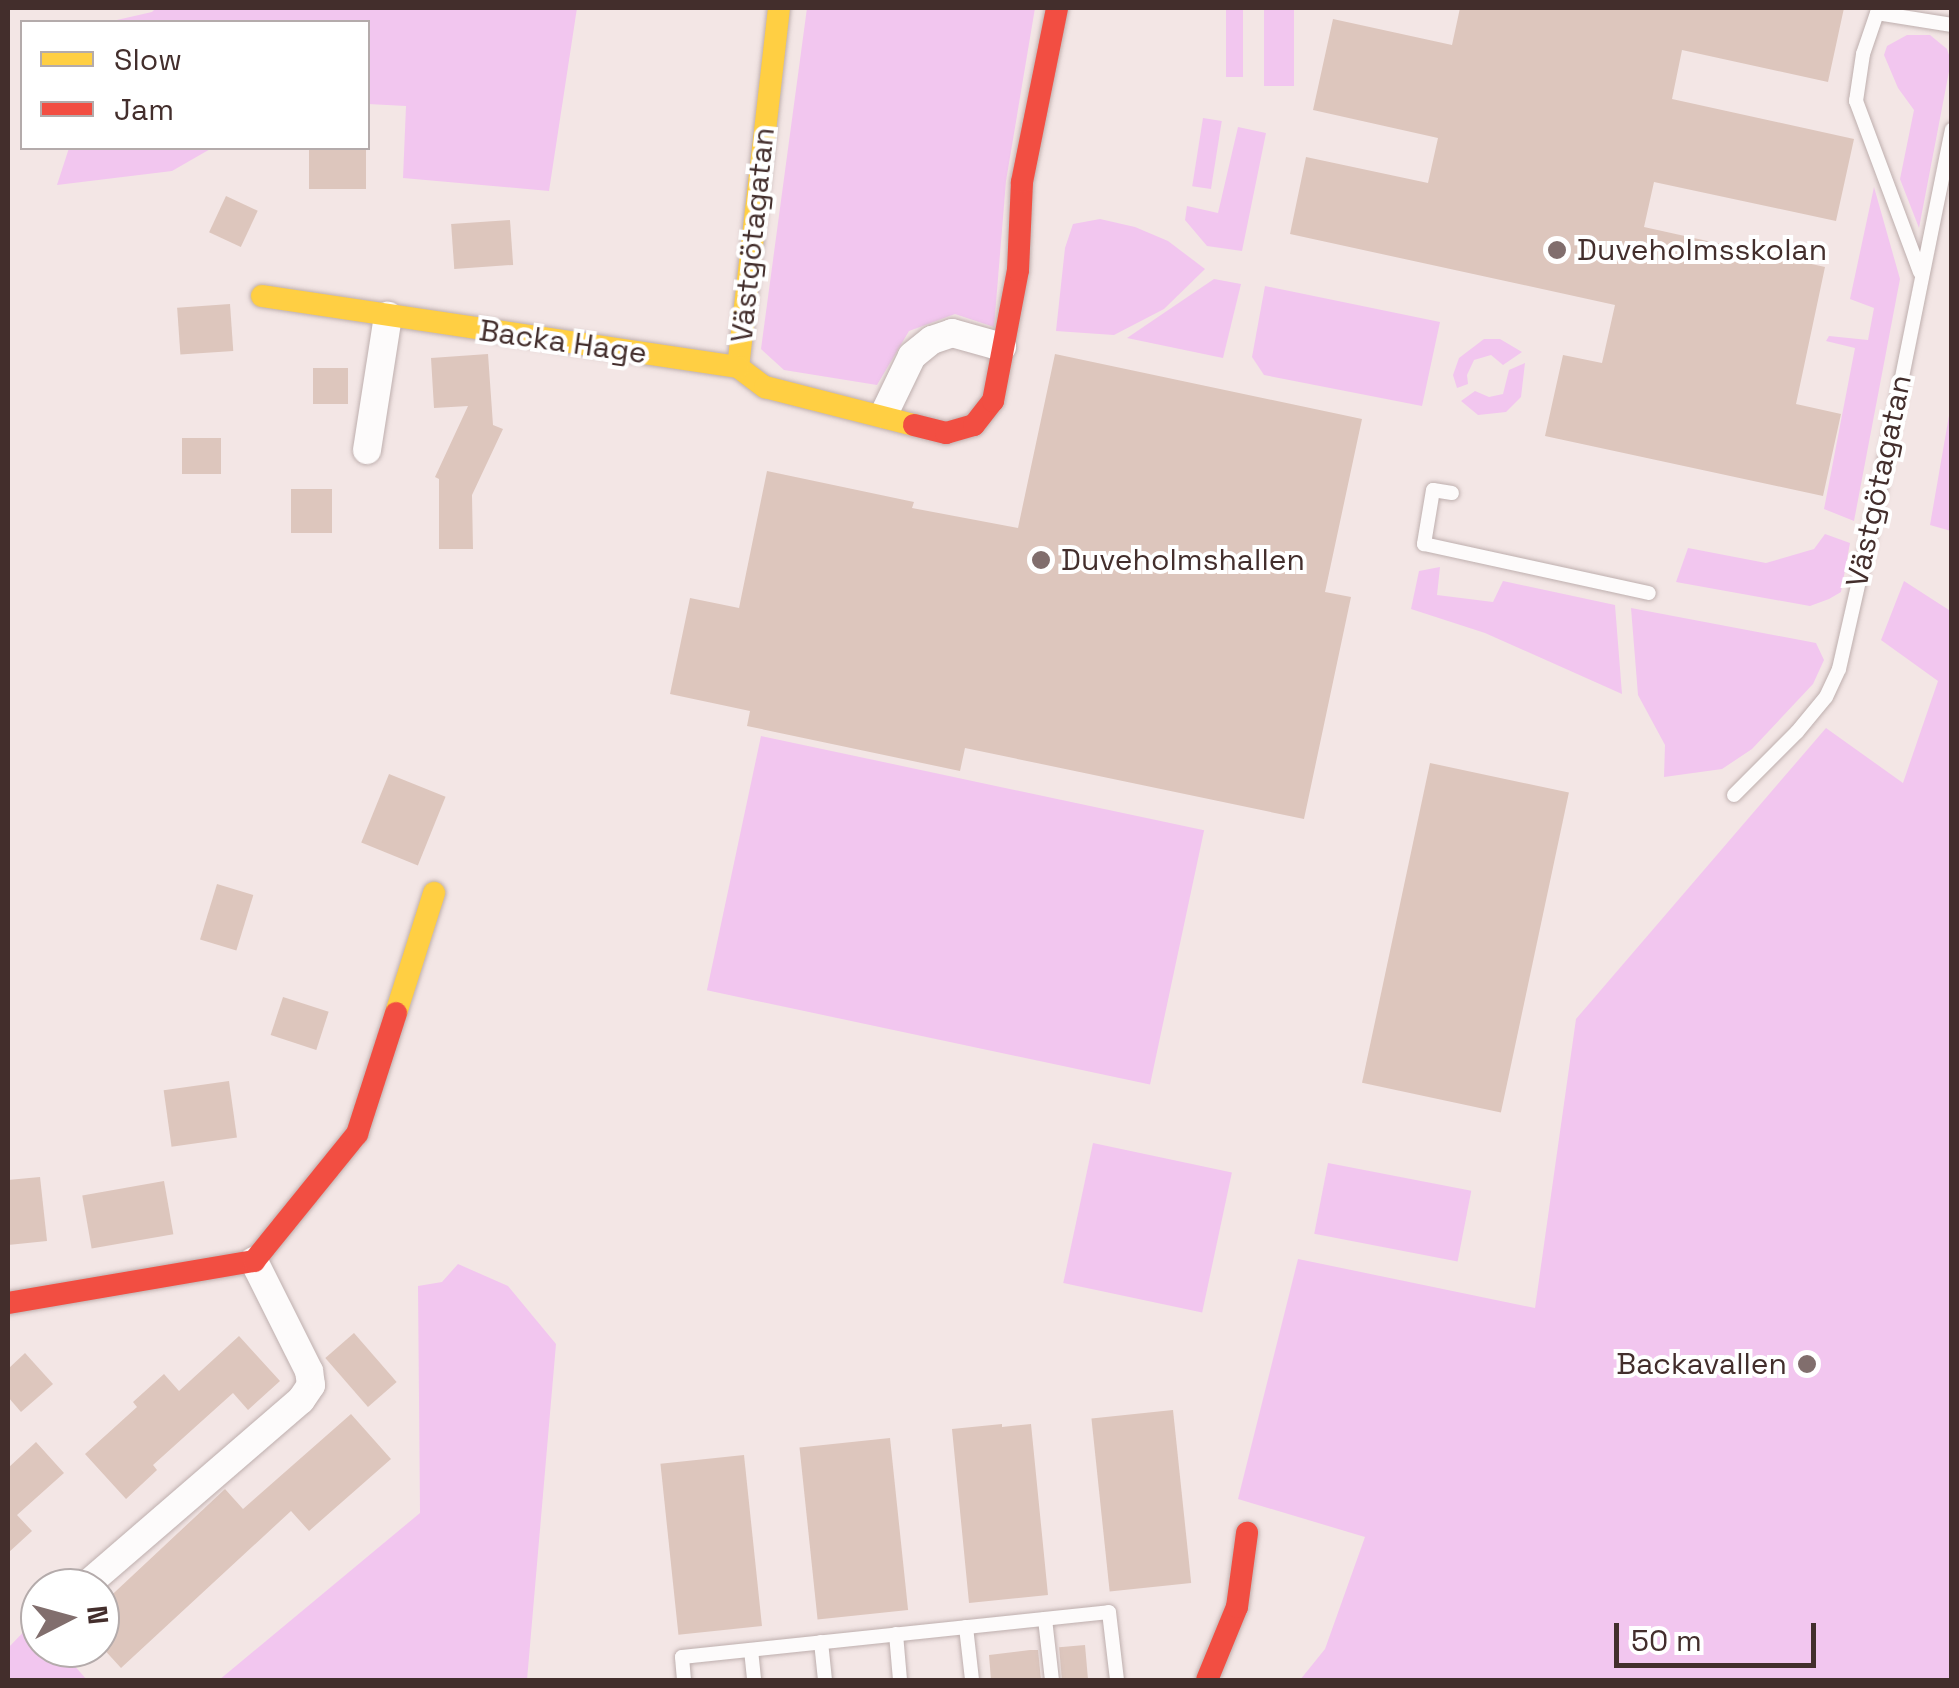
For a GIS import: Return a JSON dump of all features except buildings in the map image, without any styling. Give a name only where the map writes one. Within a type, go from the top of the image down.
[{"type":"street","name":"Västgötagatan","points":[[778,8],[738,367],[764,387],[946,432],[974,425],[993,401],[1018,270],[1022,182],[1057,8]]},
{"type":"street","name":"Backa Hage","points":[[262,296],[738,367]]},
{"type":"street","points":[[368,450],[388,316]]},
{"type":"street","points":[[884,414],[912,356],[932,340],[952,333],[1002,347]]},
{"type":"street","points":[[8,1303],[254,1261],[357,1134],[434,893]]},
{"type":"street","points":[[106,1568],[301,1400],[312,1385],[309,1371],[254,1261]]},
{"type":"street","points":[[1208,1680],[1236,1606],[1247,1533]]},
{"type":"lane","points":[[1922,275],[1856,101],[1863,54],[1877,13],[1952,25]]},
{"type":"lane","name":"Västgötagatan","points":[[1734,795],[1797,732],[1826,697],[1839,669],[1952,130]]},
{"type":"lane","points":[[1452,492],[1433,490],[1424,544],[1648,593]]},
{"type":"lane","points":[[684,1680],[682,1657],[1109,1612],[1117,1680]]},
{"type":"lane","points":[[1044,1619],[1052,1680]]},
{"type":"lane","points":[[966,1627],[972,1680]]},
{"type":"lane","points":[[896,1634],[900,1680]]},
{"type":"lane","points":[[821,1642],[825,1680]]},
{"type":"lane","points":[[751,1650],[754,1680]]},
{"type":"shaded area","points":[[156,8],[577,8],[549,191],[403,178],[406,106],[370,104],[370,20],[117,20]]},
{"type":"shaded area","points":[[807,8],[1035,8],[1006,181],[994,327],[955,314],[909,331],[877,385],[784,370],[761,349]]},
{"type":"shaded area","points":[[1226,8],[1243,8],[1243,77],[1226,77]]},
{"type":"shaded area","points":[[1264,8],[1294,8],[1294,86],[1264,86]]},
{"type":"shaded area","points":[[1907,35],[1930,35],[1947,49],[1951,61],[1919,228],[1900,179],[1914,110],[1898,88],[1884,55],[1887,46]]},
{"type":"shaded area","points":[[1203,118],[1222,121],[1211,189],[1192,186]]},
{"type":"shaded area","points":[[1238,127],[1266,133],[1242,251],[1207,246],[1185,220],[1187,206],[1218,213]]},
{"type":"shaded area","points":[[68,150],[209,150],[172,171],[57,185]]},
{"type":"shaded area","points":[[1874,187],[1900,279],[1854,521],[1824,509],[1855,348],[1826,341],[1829,336],[1868,340],[1874,308],[1850,299]]},
{"type":"shaded area","points":[[1100,219],[1135,227],[1168,241],[1205,269],[1164,309],[1114,335],[1056,331],[1065,248],[1073,224]]},
{"type":"shaded area","points":[[1214,279],[1241,284],[1223,358],[1127,338]]},
{"type":"shaded area","points":[[1265,286],[1440,322],[1422,406],[1264,375],[1252,357]]},
{"type":"shaded area","points":[[1484,339],[1500,339],[1522,352],[1503,365],[1491,355],[1474,360],[1467,375],[1468,384],[1457,388],[1453,375],[1459,358]]},
{"type":"shaded area","points":[[1525,363],[1521,397],[1506,412],[1478,415],[1461,401],[1475,391],[1489,397],[1503,394],[1509,370]]},
{"type":"shaded area","points":[[1951,404],[1951,531],[1930,525]]},
{"type":"shaded area","points":[[1825,534],[1850,543],[1841,592],[1810,606],[1676,582],[1688,548],[1766,563],[1814,549]]},
{"type":"shaded area","points":[[1440,567],[1437,595],[1493,602],[1503,581],[1615,605],[1622,694],[1485,633],[1411,609],[1419,571]]},
{"type":"shaded area","points":[[1904,581],[1952,612],[1951,1680],[1300,1680],[1325,1649],[1365,1537],[1238,1499],[1298,1259],[1535,1308],[1576,1019],[1826,728],[1903,783],[1938,681],[1881,640]]},
{"type":"shaded area","points":[[1631,608],[1816,643],[1824,660],[1813,684],[1752,749],[1722,769],[1664,777],[1665,745],[1638,695]]},
{"type":"shaded area","points":[[761,736],[1204,830],[1150,1085],[707,990]]},
{"type":"shaded area","points":[[1093,1143],[1232,1173],[1202,1312],[1063,1283]]},
{"type":"shaded area","points":[[1328,1163],[1471,1191],[1458,1262],[1314,1234]]},
{"type":"shaded area","points":[[458,1264],[508,1286],[556,1344],[527,1680],[219,1680],[420,1513],[418,1286],[442,1282]]},
{"type":"shaded area","points":[[20,1636],[20,1668],[76,1668],[87,1680],[8,1680],[8,1648]]},
{"type":"traffic: slow","points":[[779,8],[738,367],[765,387],[914,425]]},
{"type":"traffic: slow","points":[[262,296],[738,367]]},
{"type":"traffic: slow","points":[[396,1013],[434,893]]},
{"type":"traffic: jam","points":[[914,425],[946,433],[974,425],[993,401],[1018,270],[1022,182],[1057,8]]},
{"type":"traffic: jam","points":[[8,1303],[254,1261],[357,1134],[396,1013]]},
{"type":"traffic: jam","points":[[1207,1680],[1237,1607],[1247,1533]]},
{"type":"place","name":"Duveholmsskolan","points":[[1557,250]]},
{"type":"place","name":"Duveholmshallen","points":[[1041,560]]},
{"type":"place","name":"Backavallen","points":[[1807,1364]]}]
